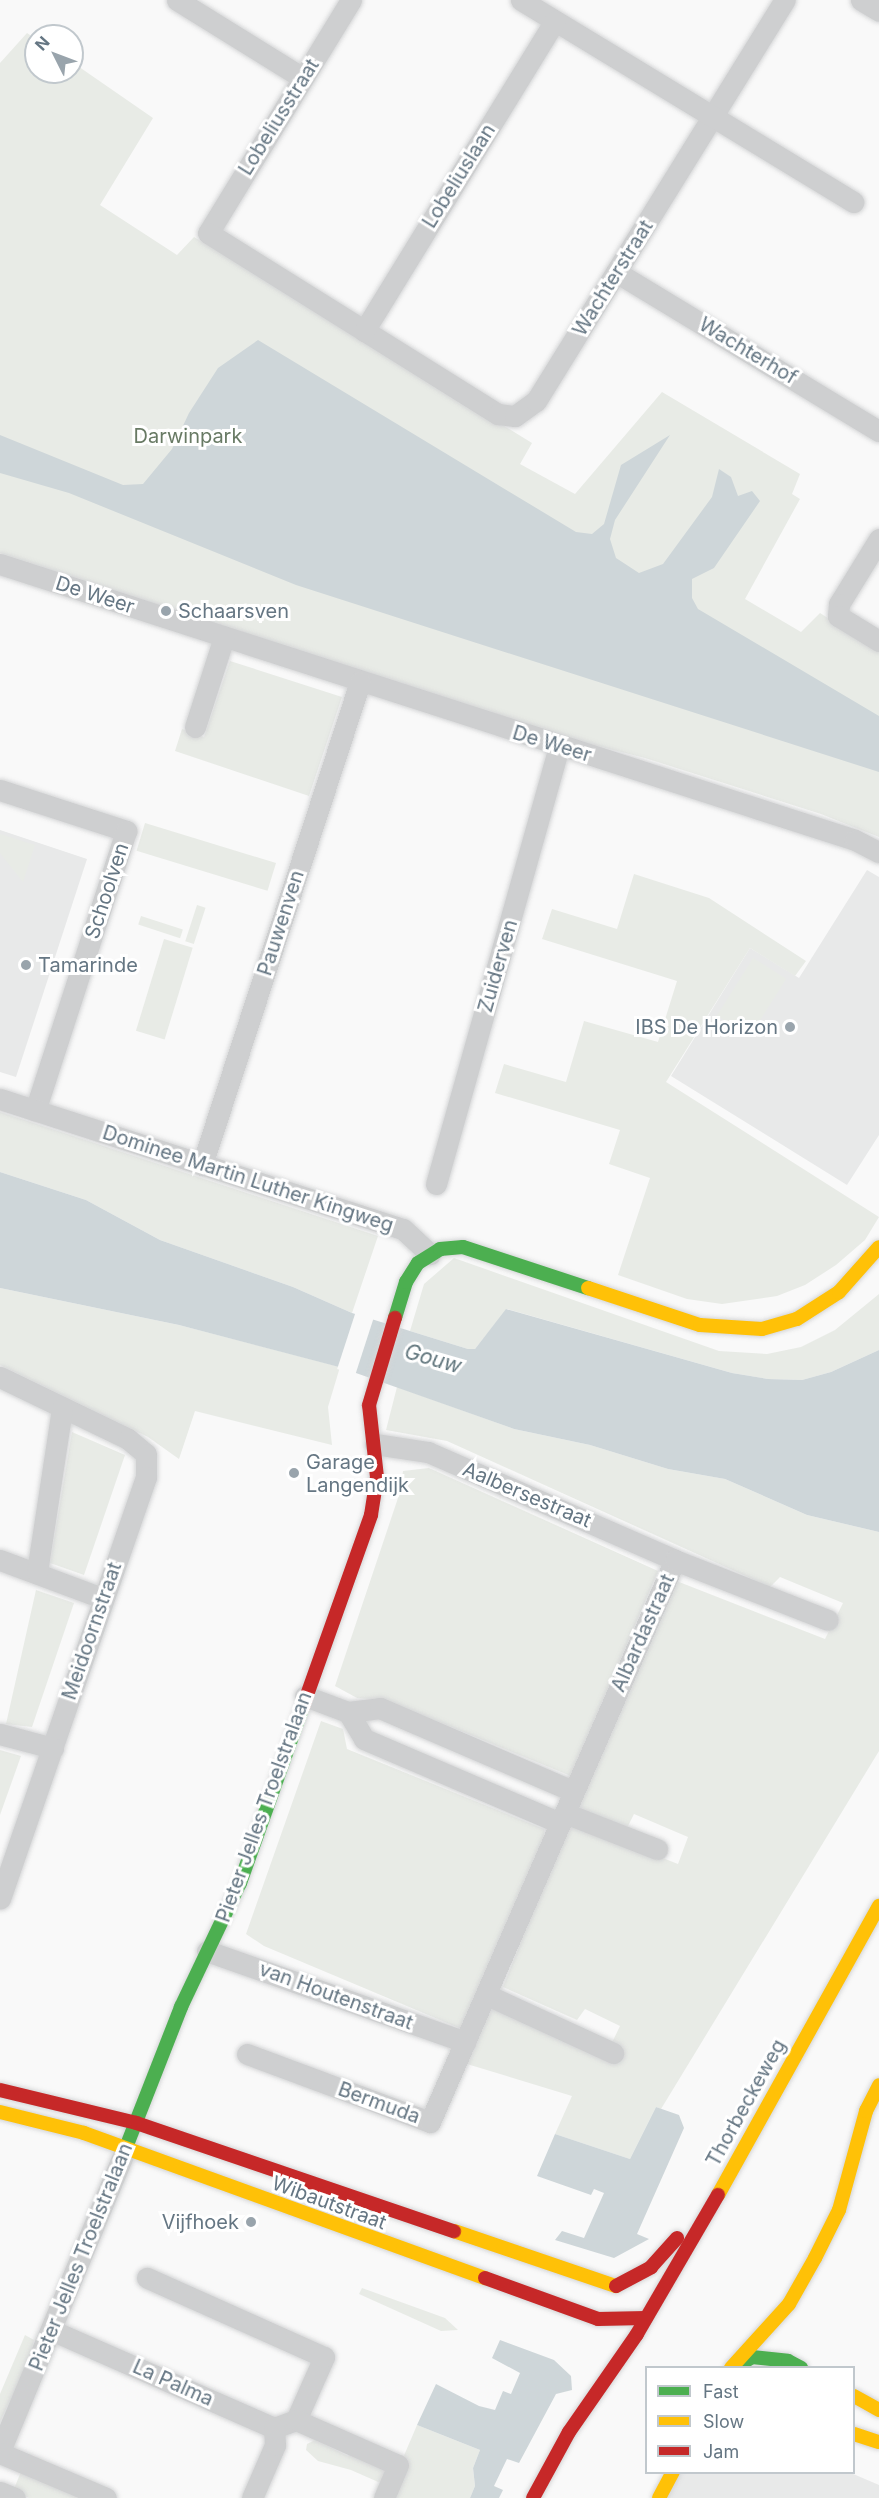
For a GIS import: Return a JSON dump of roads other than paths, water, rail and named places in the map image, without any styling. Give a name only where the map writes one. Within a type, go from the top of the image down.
[{"type":"main road","points":[[430,1254],[463,1247],[700,1325],[762,1329],[797,1319],[839,1292],[879,1247]]},
{"type":"main road","name":"Pieter Jelles Troelstralaan","points":[[125,2150],[207,1951],[240,1883],[374,1504],[375,1444],[369,1406],[402,1292],[410,1273],[430,1254]]},
{"type":"main road","name":"Wibautstraat","points":[[9,2092],[136,2123],[616,2286],[651,2267],[670,2250],[705,2194],[873,1889]]},
{"type":"main road","name":"Thorbeckeweg","points":[[533,2498],[569,2432],[646,2318],[879,1906]]},
{"type":"main road","points":[[760,2362],[838,2210],[866,2111],[879,2085]]},
{"type":"main road","name":"Wibautstraat","points":[[0,2112],[84,2133],[125,2150],[598,2319],[646,2318]]},
{"type":"main road","points":[[734,2366],[789,2304]]},
{"type":"main road","points":[[735,2366],[752,2357],[760,2362],[788,2361],[799,2366]]},
{"type":"main road","points":[[855,2397],[879,2410]]},
{"type":"main road","points":[[855,2434],[879,2442]]},
{"type":"main road","points":[[659,2498],[672,2474]]},
{"type":"street","points":[[177,0],[303,78]]},
{"type":"street","name":"Lobeliusstraat","points":[[351,0],[208,233],[364,331]]},
{"type":"street","points":[[521,0],[711,118],[853,202]]},
{"type":"street","name":"Wachterstraat","points":[[364,331],[498,414],[515,416],[537,401],[785,0]]},
{"type":"street","points":[[861,0],[879,11]]},
{"type":"street","name":"Lobeliuslaan","points":[[364,331],[554,22]]},
{"type":"street","name":"Wachterhof","points":[[616,272],[879,431]]},
{"type":"street","points":[[879,539],[839,604],[838,616],[879,641]]},
{"type":"street","name":"De Weer","points":[[2,571],[224,637],[855,840],[879,852]]},
{"type":"street","points":[[195,727],[224,637]]},
{"type":"street","name":"Pauwenven","points":[[202,1165],[360,682]]},
{"type":"street","name":"Zuiderven","points":[[436,1185],[559,746]]},
{"type":"street","name":"Schoolven","points":[[0,790],[126,831],[35,1111]]},
{"type":"street","name":"Dominee Martin Luther Kingweg","points":[[0,1099],[404,1228],[430,1254]]},
{"type":"street","points":[[0,1377],[62,1409],[37,1572]]},
{"type":"street","name":"Meidoornstraat","points":[[0,1898],[53,1748],[102,1598],[146,1477],[146,1454],[128,1439],[62,1409]]},
{"type":"street","name":"Aalbersestraat","points":[[375,1444],[428,1452],[675,1560]]},
{"type":"street","points":[[0,1560],[102,1598]]},
{"type":"street","name":"Albardastraat","points":[[573,1791],[675,1560],[828,1620]]},
{"type":"street","points":[[305,1696],[348,1712],[380,1708],[573,1791],[465,2042]]},
{"type":"street","points":[[348,1712],[364,1739],[562,1818],[657,1849]]},
{"type":"street","points":[[0,1734],[53,1748]]},
{"type":"street","name":"van Houtenstraat","points":[[207,1951],[465,2042]]},
{"type":"street","points":[[487,1995],[613,2053]]},
{"type":"street","name":"Bermuda","points":[[248,2054],[430,2122],[465,2042]]},
{"type":"street","points":[[0,2074],[9,2092]]},
{"type":"street","name":"Pieter Jelles Troelstralaan","points":[[0,2452],[125,2150]]},
{"type":"street","points":[[147,2278],[324,2357],[296,2420]]},
{"type":"street","name":"La Palma","points":[[51,2330],[274,2427]]},
{"type":"street","points":[[252,2498],[275,2445],[274,2427],[296,2420],[398,2466],[384,2498]]},
{"type":"street","points":[[0,2452],[106,2498]]},
{"type":"street","points":[[0,2492],[15,2498]]},
{"type":"water","points":[[258,340],[576,532],[592,534],[604,524],[621,465],[670,435],[615,520],[610,539],[616,558],[639,573],[663,564],[712,497],[719,469],[731,477],[738,496],[752,491],[760,501],[714,568],[692,579],[692,598],[698,609],[879,716],[879,772],[296,585],[69,493],[0,473],[0,435],[123,485],[143,484],[172,449],[189,413],[218,368]]},
{"type":"water","name":"Gouw","points":[[0,1172],[86,1200],[160,1240],[293,1287],[352,1313],[468,1349],[475,1349],[506,1309],[732,1373],[768,1379],[802,1380],[831,1372],[879,1350],[879,1532],[807,1515],[725,1479],[668,1469],[590,1445],[514,1429],[339,1367],[179,1325],[0,1288]]},
{"type":"water","points":[[656,2107],[679,2115],[684,2128],[637,2234],[649,2239],[614,2258],[555,2240],[562,2231],[584,2238],[604,2193],[594,2189],[591,2195],[537,2176],[555,2134],[630,2159]]},
{"type":"water","points":[[500,2340],[554,2360],[571,2376],[572,2390],[556,2394],[519,2463],[507,2459],[494,2486],[503,2490],[499,2498],[470,2498],[475,2486],[473,2468],[480,2450],[417,2425],[436,2384],[479,2406],[495,2410],[503,2391],[511,2394],[520,2373],[492,2358]]},
{"type":"place","name":"Schaarsven","points":[[166,611]]},
{"type":"place","name":"Tamarinde","points":[[26,965]]},
{"type":"place","name":"IBS De Horizon","points":[[790,1027]]},
{"type":"place","name":"Garage Langendijk","points":[[294,1473]]},
{"type":"place","name":"Vijfhoek","points":[[251,2222]]},
{"type":"park label","name":"Darwinpark","points":[[188,436]]}]
